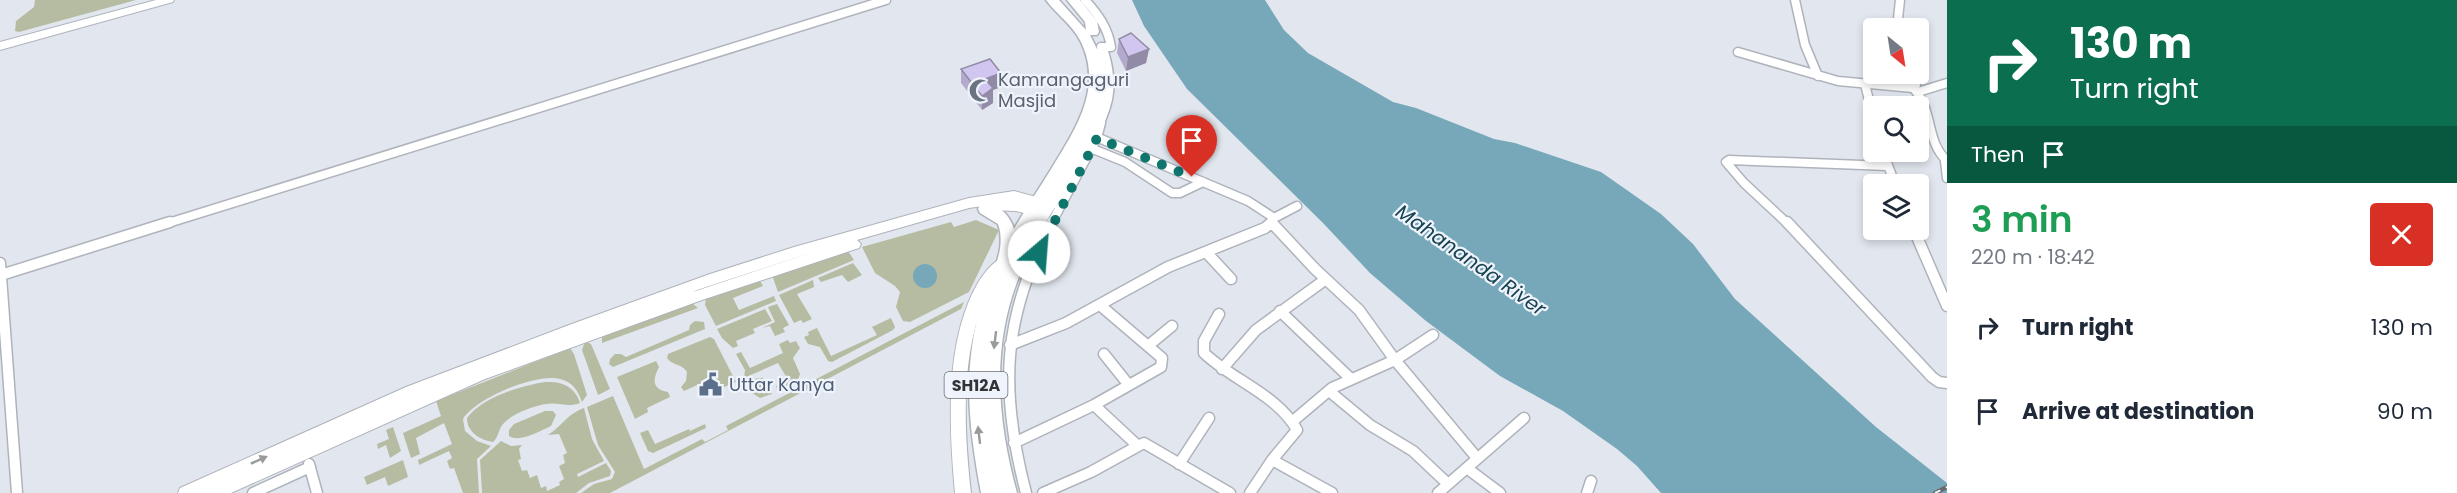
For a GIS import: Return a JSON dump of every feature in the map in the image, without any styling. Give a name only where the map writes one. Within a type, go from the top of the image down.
[{"type":"main road","name":"SH12A","points":[[990,493],[979,436],[977,376],[983,326],[989,300],[1005,262],[1092,142],[1105,103],[1107,76],[1096,50],[1078,26],[1052,0]]},
{"type":"main road","name":"SH12A","points":[[1065,0],[1094,32]]},
{"type":"main road","name":"SH12A","points":[[1008,493],[994,428],[992,384],[994,341],[1000,307],[1008,283],[1046,208],[1067,155],[1088,116],[1096,93],[1094,32],[1091,21],[1073,0]]},
{"type":"main road","points":[[985,209],[999,215],[1008,226],[1005,262]]},
{"type":"street","points":[[0,41],[150,0]]},
{"type":"street","points":[[0,46],[169,0]]},
{"type":"street","points":[[17,493],[0,267],[885,0]]},
{"type":"street","points":[[1085,0],[1100,18],[1108,33],[1111,47],[1096,50]]},
{"type":"street","points":[[1795,0],[1805,45],[1818,76]]},
{"type":"street","points":[[1899,18],[1900,0]]},
{"type":"street","points":[[1738,52],[1818,76],[1863,84]]},
{"type":"street","points":[[1868,96],[1865,84],[1916,90],[1947,84]]},
{"type":"street","points":[[1916,84],[1938,155],[1946,161],[1947,178]]},
{"type":"street","points":[[1092,142],[1172,193],[1180,193],[1203,182]]},
{"type":"street","points":[[1092,142],[1203,182],[1248,201],[1273,221],[1326,279],[1359,310],[1395,360],[1477,458]]},
{"type":"street","points":[[1888,166],[1784,161],[1729,160],[1726,162],[1856,292],[1932,377],[1939,382],[1947,383]]},
{"type":"street","points":[[1887,162],[1891,174]]},
{"type":"street","points":[[186,493],[411,392],[643,310],[853,240],[1014,196],[1046,208]]},
{"type":"street","points":[[963,209],[985,209],[1008,205],[1046,208]]},
{"type":"street","points":[[1010,345],[1028,340],[1101,306],[1154,275],[1273,221],[1297,206]]},
{"type":"street","points":[[1026,493],[1007,405],[1010,345],[1022,290],[1046,208]]},
{"type":"street","points":[[1918,240],[1947,306]]},
{"type":"street","points":[[1206,252],[1231,279]]},
{"type":"street","points":[[963,493],[959,449],[963,357],[969,322],[991,274],[1005,262]]},
{"type":"street","points":[[1222,369],[1237,347],[1259,326],[1326,279]]},
{"type":"street","points":[[1014,443],[1094,405],[1161,367],[1162,358],[1101,306]]},
{"type":"street","points":[[253,493],[308,460],[480,375],[643,310]]},
{"type":"street","points":[[1280,310],[1351,379]]},
{"type":"street","points":[[1219,314],[1203,346],[1209,359],[1293,421],[1297,430],[1272,460],[1250,493]]},
{"type":"street","points":[[1149,345],[1172,326]]},
{"type":"street","points":[[1293,421],[1329,391],[1395,360],[1433,335]]},
{"type":"street","points":[[1104,354],[1128,384]]},
{"type":"street","points":[[1329,391],[1370,425],[1413,451],[1447,483]]},
{"type":"street","points":[[1094,405],[1138,446]]},
{"type":"street","points":[[0,416],[11,411]]},
{"type":"street","points":[[1179,464],[1209,418]]},
{"type":"street","points":[[1438,493],[1524,418]]},
{"type":"street","points":[[1043,493],[1091,472],[1144,443],[1230,493]]},
{"type":"street","points":[[214,493],[308,460]]},
{"type":"street","points":[[308,460],[317,493]]},
{"type":"street","points":[[1272,460],[1324,491]]},
{"type":"street","points":[[1468,469],[1500,493]]},
{"type":"street","points":[[1587,493],[1591,481]]},
{"type":"green space","points":[[35,0],[136,0],[19,32],[15,31],[16,21],[34,7]]},
{"type":"green space","points":[[976,220],[999,230],[969,292],[910,322],[903,321],[896,307],[900,292],[875,273],[862,247],[951,222],[954,227]]},
{"type":"green space","points":[[848,251],[854,260],[778,292],[772,275]]},
{"type":"green space","points":[[853,263],[862,275],[848,282],[842,275],[821,282],[818,278]]},
{"type":"green space","points":[[759,279],[763,286],[733,298],[739,310],[774,296],[776,301],[716,326],[705,305],[706,298]]},
{"type":"green space","points":[[813,280],[814,287],[797,294],[812,319],[803,323],[801,320],[794,323],[779,295]]},
{"type":"green space","points":[[964,302],[961,309],[610,493],[581,493],[594,484],[612,479],[615,472],[598,445],[587,407],[613,396],[644,469],[702,439],[705,442],[728,430],[726,426]]},
{"type":"green space","points":[[692,303],[698,308],[602,343],[602,336]]},
{"type":"green space","points":[[777,304],[789,325],[783,328],[785,332],[775,336],[770,326],[762,328],[775,322],[768,307]]},
{"type":"green space","points":[[765,309],[772,321],[753,329],[755,333],[736,341],[738,346],[733,348],[722,338],[717,329]]},
{"type":"green space","points":[[891,318],[895,327],[893,330],[832,362],[828,361],[820,347],[808,344],[804,337],[809,335],[808,332],[817,328],[831,356],[877,335],[872,327]]},
{"type":"green space","points":[[695,321],[704,322],[705,329],[613,367],[609,364],[615,354],[626,357],[689,330],[690,325]]},
{"type":"green space","points":[[710,337],[714,339],[736,382],[717,390],[714,385],[709,387],[706,381],[684,391],[681,387],[686,381],[687,372],[669,361],[668,354]]},
{"type":"green space","points":[[788,340],[790,343],[796,341],[800,348],[793,358],[800,374],[797,382],[778,391],[776,386],[788,380],[778,363],[744,378],[745,370],[736,354],[741,352],[750,368],[783,353],[779,344]]},
{"type":"green space","points":[[585,341],[591,344],[610,389],[598,395],[582,350]]},
{"type":"green space","points":[[570,348],[587,395],[582,402],[579,394],[568,382],[549,378],[522,383],[507,389],[480,403],[463,419],[465,431],[477,441],[491,446],[477,459],[479,493],[463,493],[454,468],[450,469],[447,461],[452,458],[449,451],[419,465],[418,460],[452,444],[444,423],[416,438],[420,454],[411,458],[403,433],[441,416],[436,401]]},
{"type":"green space","points":[[656,361],[659,367],[655,376],[656,386],[668,392],[670,397],[647,408],[648,412],[635,419],[617,377]]},
{"type":"green space","points":[[763,378],[772,394],[760,398],[752,393],[746,382]]},
{"type":"green space","points":[[557,382],[567,386],[575,392],[580,403],[547,404],[524,410],[504,423],[493,442],[479,437],[469,427],[467,418],[492,398],[525,386]]},
{"type":"green space","points":[[584,408],[592,439],[604,461],[577,474],[578,477],[606,463],[611,471],[610,476],[589,483],[576,493],[482,493],[480,460],[501,441],[511,446],[522,445],[519,449],[521,459],[518,460],[522,471],[527,470],[530,478],[537,475],[541,488],[546,486],[547,491],[560,485],[559,482],[564,479],[559,466],[565,463],[563,455],[567,453],[559,434],[548,435],[573,414]]},
{"type":"green space","points":[[545,411],[553,411],[556,415],[551,426],[524,437],[509,436],[509,430],[514,424]]},
{"type":"green space","points":[[705,424],[706,428],[653,453],[648,451],[640,433],[648,430],[655,444]]},
{"type":"green space","points":[[393,427],[401,451],[390,458],[386,445],[378,449],[377,444],[389,439],[386,430]]},
{"type":"green space","points":[[403,460],[408,477],[388,486],[385,477],[367,485],[364,477]]},
{"type":"water","name":"Mahananda River","points":[[1132,0],[1265,0],[1284,30],[1308,53],[1393,102],[1416,108],[1494,139],[1515,143],[1601,172],[1661,214],[1693,244],[1735,299],[1876,427],[1947,483],[1947,493],[1661,493],[1637,466],[1617,449],[1563,411],[1500,376],[1426,321],[1370,273],[1323,223],[1187,89],[1144,26]]},
{"type":"water","points":[[925,264],[934,267],[937,276],[934,285],[925,288],[916,285],[913,276],[916,267]]},
{"type":"building","points":[[1131,33],[1149,49],[1128,57],[1119,39]]},
{"type":"building","points":[[990,59],[1001,73],[985,79],[993,88],[982,96],[961,69]]},
{"type":"railway","points":[[1935,493],[1947,487]]},
{"type":"place","name":"Kamrangaguri Masjid","points":[[980,90]]},
{"type":"place","name":"Uttar Kanya","points":[[711,385]]},
{"type":"route","points":[[1039,252],[1097,138],[1192,177]]}]
